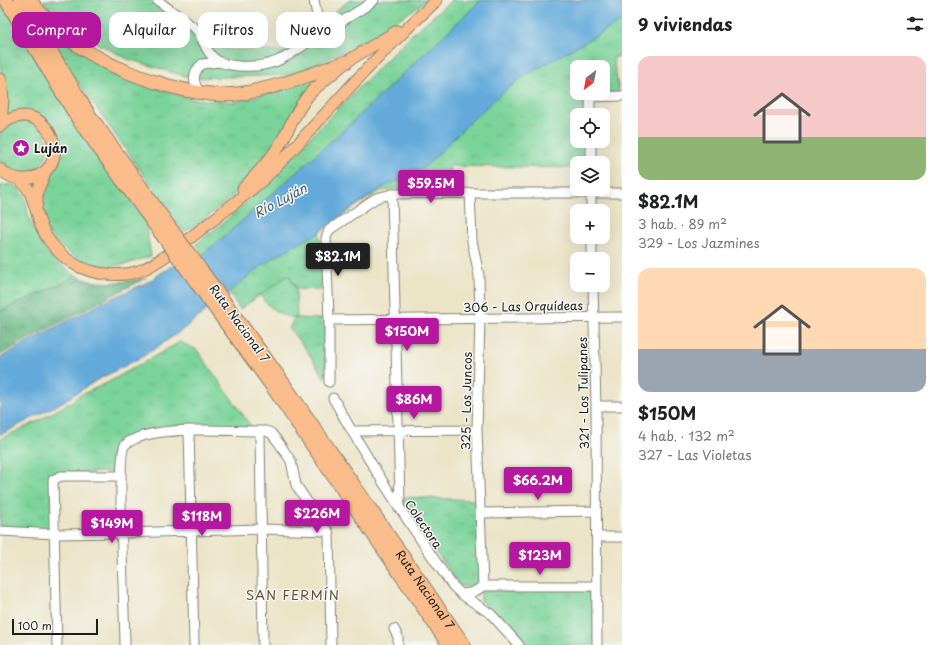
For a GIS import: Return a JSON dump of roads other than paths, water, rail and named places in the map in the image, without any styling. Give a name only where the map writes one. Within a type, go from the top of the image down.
[{"type":"highway","name":"Ruta Nacional 7","points":[[6,0],[80,122],[164,229],[235,326],[281,380],[464,645]]},
{"type":"highway","name":"Ruta Nacional 7","points":[[20,0],[88,113],[164,229]]},
{"type":"highway","points":[[30,0],[51,24],[99,59],[127,72],[180,89],[223,95],[252,91],[297,79],[346,62]]},
{"type":"highway","points":[[0,80],[2,95],[0,122]]},
{"type":"highway","name":"Ruta Nacional 7","points":[[235,326],[276,393],[448,645]]},
{"type":"main road","points":[[0,169],[8,175],[22,181],[27,188],[42,228],[48,238],[68,260],[84,269],[113,275],[139,271],[155,262],[188,239],[259,183],[361,74],[437,0]]},
{"type":"main road","points":[[224,212],[278,148],[307,96],[319,84],[346,62],[388,37],[424,12]]},
{"type":"main road","points":[[0,126],[12,118],[27,116],[41,122],[54,140],[54,155],[37,192],[38,215]]},
{"type":"main road","points":[[17,178],[32,178],[47,168]]},
{"type":"street","points":[[157,0],[196,29],[208,51],[219,62]]},
{"type":"street","points":[[314,0],[316,12]]},
{"type":"street","points":[[345,19],[363,9],[374,0]]},
{"type":"street","points":[[201,93],[197,89],[194,80],[196,70],[202,64],[219,62],[230,65],[259,66],[287,57],[300,48]]},
{"type":"street","points":[[590,108],[590,97],[622,96]]},
{"type":"street","points":[[329,382],[329,320],[326,238],[329,230],[376,198],[392,194],[570,191]]},
{"type":"street","points":[[610,192],[622,193]]},
{"type":"street","name":"325 - Los Juncos","points":[[470,193],[472,241],[479,275],[480,318],[477,430],[483,586]]},
{"type":"street","points":[[392,194],[400,500],[398,507]]},
{"type":"street","name":"321 - Los Tulipanes","points":[[593,292],[596,406],[596,511],[598,537],[597,645]]},
{"type":"street","name":"306 - Las Orquídeas","points":[[329,320],[622,317]]},
{"type":"street","name":"Colectora","points":[[333,398],[398,507],[452,585],[461,594],[491,614],[519,645]]},
{"type":"street","points":[[596,406],[622,406]]},
{"type":"street","points":[[189,430],[194,645]]},
{"type":"street","points":[[125,645],[121,476],[122,451],[124,446],[133,440],[151,434],[189,430],[266,431],[279,443],[291,461],[296,485],[328,531],[331,645]]},
{"type":"street","points":[[352,432],[477,430]]},
{"type":"street","points":[[260,431],[263,645]]},
{"type":"street","points":[[57,645],[53,480],[61,476],[121,476]]},
{"type":"street","points":[[480,513],[596,511]]},
{"type":"street","points":[[0,531],[55,534],[192,532],[261,529],[328,531]]},
{"type":"street","points":[[598,537],[622,537]]},
{"type":"street","points":[[461,594],[475,592],[483,586],[597,586]]},
{"type":"street","points":[[394,629],[398,637],[398,645]]},
{"type":"water","name":"Río Luján","points":[[481,0],[622,0],[622,21],[526,75],[503,92],[474,118],[427,165],[404,179],[389,184],[372,194],[317,234],[279,254],[259,268],[181,331],[142,357],[97,380],[59,404],[0,435],[0,358],[32,339],[102,303],[148,282],[170,267],[200,257],[349,125]]},
{"type":"place","name":"Luján","points":[[21,148]]},
{"type":"district","name":"SAN FERMÍN","points":[[293,594]]}]
